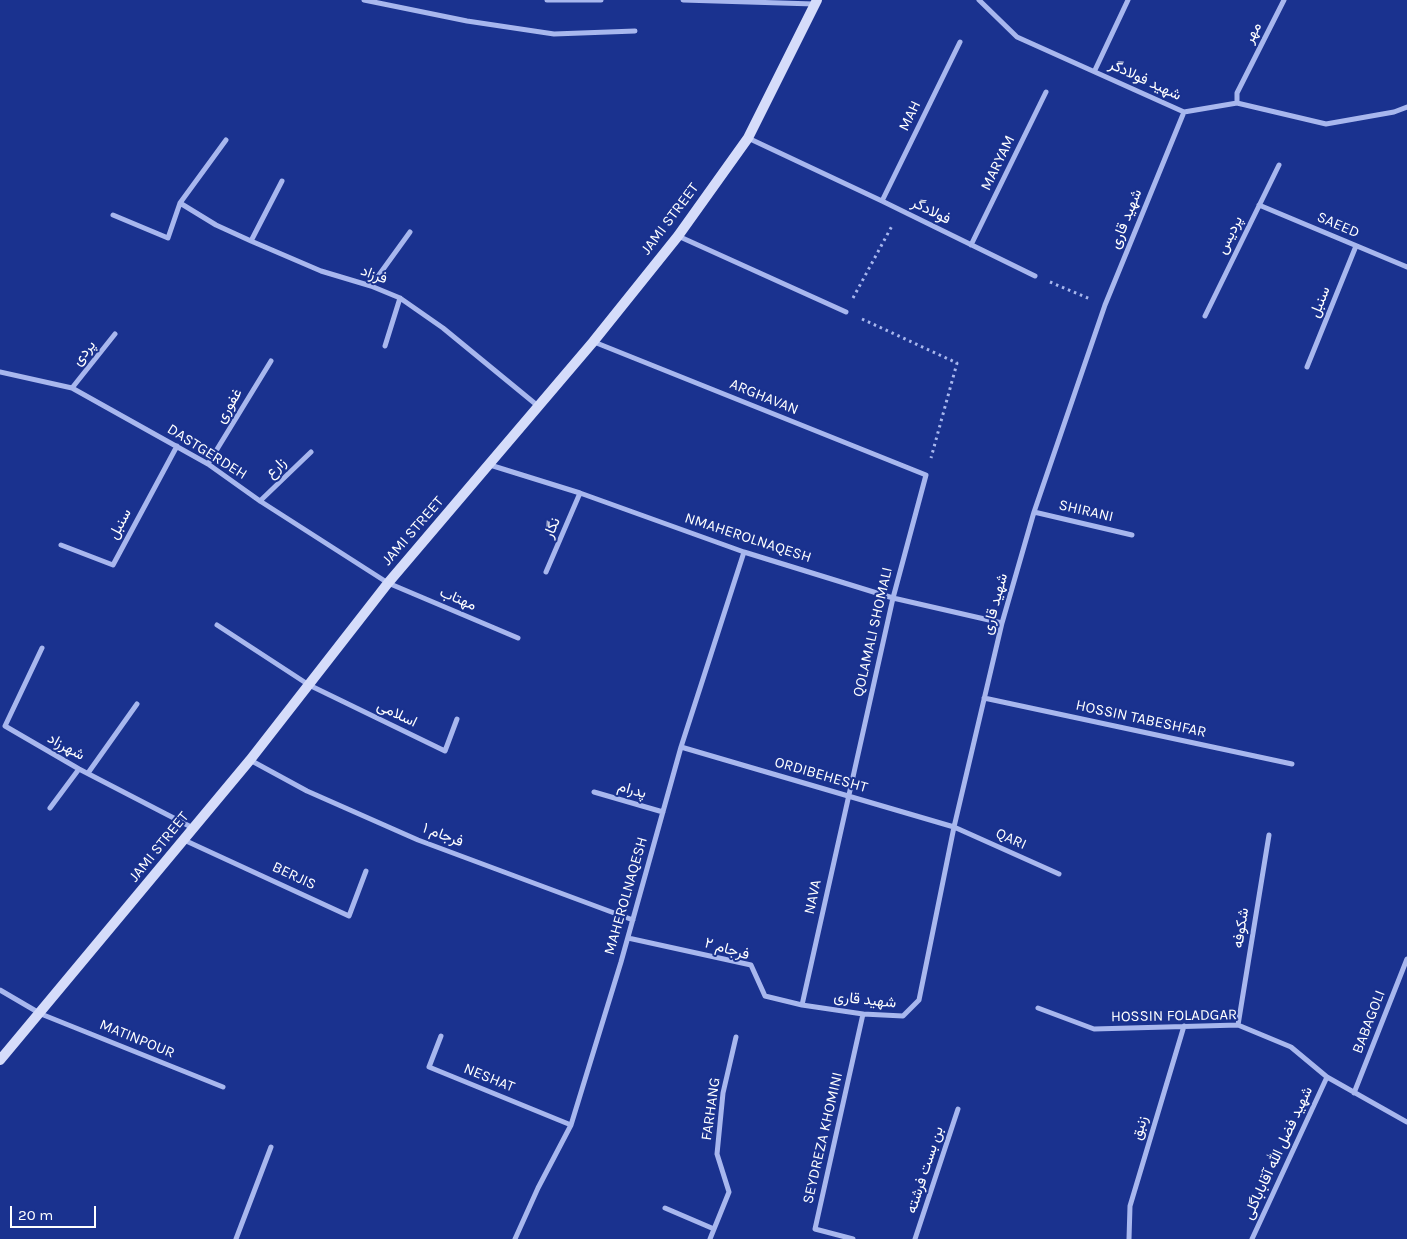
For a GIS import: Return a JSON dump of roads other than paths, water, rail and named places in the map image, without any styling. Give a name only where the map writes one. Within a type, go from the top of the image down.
[{"type":"street","points":[[364,0],[467,21],[554,34],[635,31]]},
{"type":"street","points":[[547,0],[601,0]]},
{"type":"street","points":[[683,0],[816,2]]},
{"type":"street","name":"شهید فولادگر","points":[[979,0],[1017,37],[1095,70],[1183,111],[1237,103],[1326,124],[1394,112],[1407,107]]},
{"type":"street","points":[[1095,70],[1128,0]]},
{"type":"street","name":"مهر","points":[[1237,103],[1237,93],[1284,0]]},
{"type":"street","name":"JAMI STREET","points":[[0,1060],[41,1014],[250,760],[388,583],[593,342],[678,236],[748,138],[816,2]]},
{"type":"street","name":"MAH","points":[[882,200],[960,42]]},
{"type":"street","name":"MARYAM","points":[[971,245],[1046,92]]},
{"type":"street","name":"شهید قاری","points":[[802,1004],[863,1014],[903,1016],[919,1000],[954,827],[984,698],[1002,623],[1034,512],[1105,305],[1183,111]]},
{"type":"street","name":"فولادگر","points":[[748,138],[882,200],[1035,276]]},
{"type":"street","points":[[113,215],[168,238],[180,203],[226,140]]},
{"type":"street","name":"پردیس","points":[[1205,316],[1279,165]]},
{"type":"street","points":[[251,241],[282,181]]},
{"type":"street","name":"فرزاد","points":[[180,203],[216,226],[321,271],[371,286],[400,298],[443,328],[538,406]]},
{"type":"street","name":"SAEED","points":[[1259,205],[1407,267]]},
{"type":"street","points":[[371,286],[410,232]]},
{"type":"street","points":[[678,236],[846,312]]},
{"type":"street","name":"سنبل","points":[[1307,367],[1356,246]]},
{"type":"street","points":[[385,346],[400,298]]},
{"type":"street","name":"پردی","points":[[72,388],[115,334]]},
{"type":"street","name":"ARGHAVAN","points":[[593,342],[926,476]]},
{"type":"street","name":"غفوری","points":[[208,464],[271,361]]},
{"type":"street","name":"DASTGERDEH","points":[[0,372],[72,388],[208,464],[260,501],[388,583]]},
{"type":"street","name":"سنبل","points":[[61,545],[112,565],[176,446]]},
{"type":"street","name":"زارع","points":[[260,501],[311,452]]},
{"type":"street","name":"NMAHEROLNAQESH","points":[[489,465],[580,493],[744,552],[893,598],[1002,623]]},
{"type":"street","name":"QOLAMALI SHOMALI","points":[[848,796],[893,598],[926,476]]},
{"type":"street","name":"نگار","points":[[546,572],[580,493]]},
{"type":"street","name":"SHIRANI","points":[[1034,512],[1132,535]]},
{"type":"street","name":"MAHEROLNAQESH","points":[[515,1239],[538,1188],[571,1125],[628,938],[681,747],[744,552]]},
{"type":"street","name":"مهتاب","points":[[388,583],[518,638]]},
{"type":"street","points":[[217,625],[309,685]]},
{"type":"street","name":"شهرزاد","points":[[42,648],[5,726],[79,769],[194,828]]},
{"type":"street","name":"اسلامی","points":[[309,685],[445,751],[457,719]]},
{"type":"street","name":"HOSSIN TABESHFAR","points":[[984,698],[1292,764]]},
{"type":"street","points":[[88,773],[137,704]]},
{"type":"street","name":"ORDIBEHESHT","points":[[681,747],[954,827]]},
{"type":"street","name":"فرجام ۱","points":[[250,760],[307,791],[418,840],[633,920]]},
{"type":"street","points":[[50,808],[79,769]]},
{"type":"street","name":"پدرام","points":[[594,792],[663,812]]},
{"type":"street","name":"NAVA","points":[[802,1004],[848,796]]},
{"type":"street","name":"QARI","points":[[954,827],[1059,874]]},
{"type":"street","name":"شکوفه","points":[[1238,1025],[1269,835]]},
{"type":"street","name":"BERJIS","points":[[184,840],[349,916],[366,871]]},
{"type":"street","name":"فرجام ۲","points":[[628,938],[751,965],[764,996],[802,1004]]},
{"type":"street","name":"BABAGOLI","points":[[1354,1093],[1407,959]]},
{"type":"street","name":"MATINPOUR","points":[[0,990],[41,1014],[223,1087]]},
{"type":"street","name":"HOSSIN FOLADGAR","points":[[1038,1008],[1094,1029],[1238,1025],[1291,1047],[1327,1077],[1407,1122]]},
{"type":"street","name":"SEYDREZA KHOMINI","points":[[853,1239],[815,1229],[863,1014]]},
{"type":"street","name":"زنبق","points":[[1129,1239],[1130,1206],[1184,1026]]},
{"type":"street","name":"NESHAT","points":[[441,1036],[429,1068],[571,1125]]},
{"type":"street","name":"FARHANG","points":[[710,1239],[729,1192],[717,1154],[723,1094],[736,1037]]},
{"type":"street","name":"شهید فضل الله آقاباباگلی","points":[[1252,1239],[1327,1077]]},
{"type":"street","name":"بن بست فرشته","points":[[915,1239],[958,1109]]},
{"type":"street","points":[[236,1239],[271,1147]]},
{"type":"street","points":[[665,1208],[714,1229]]}]
